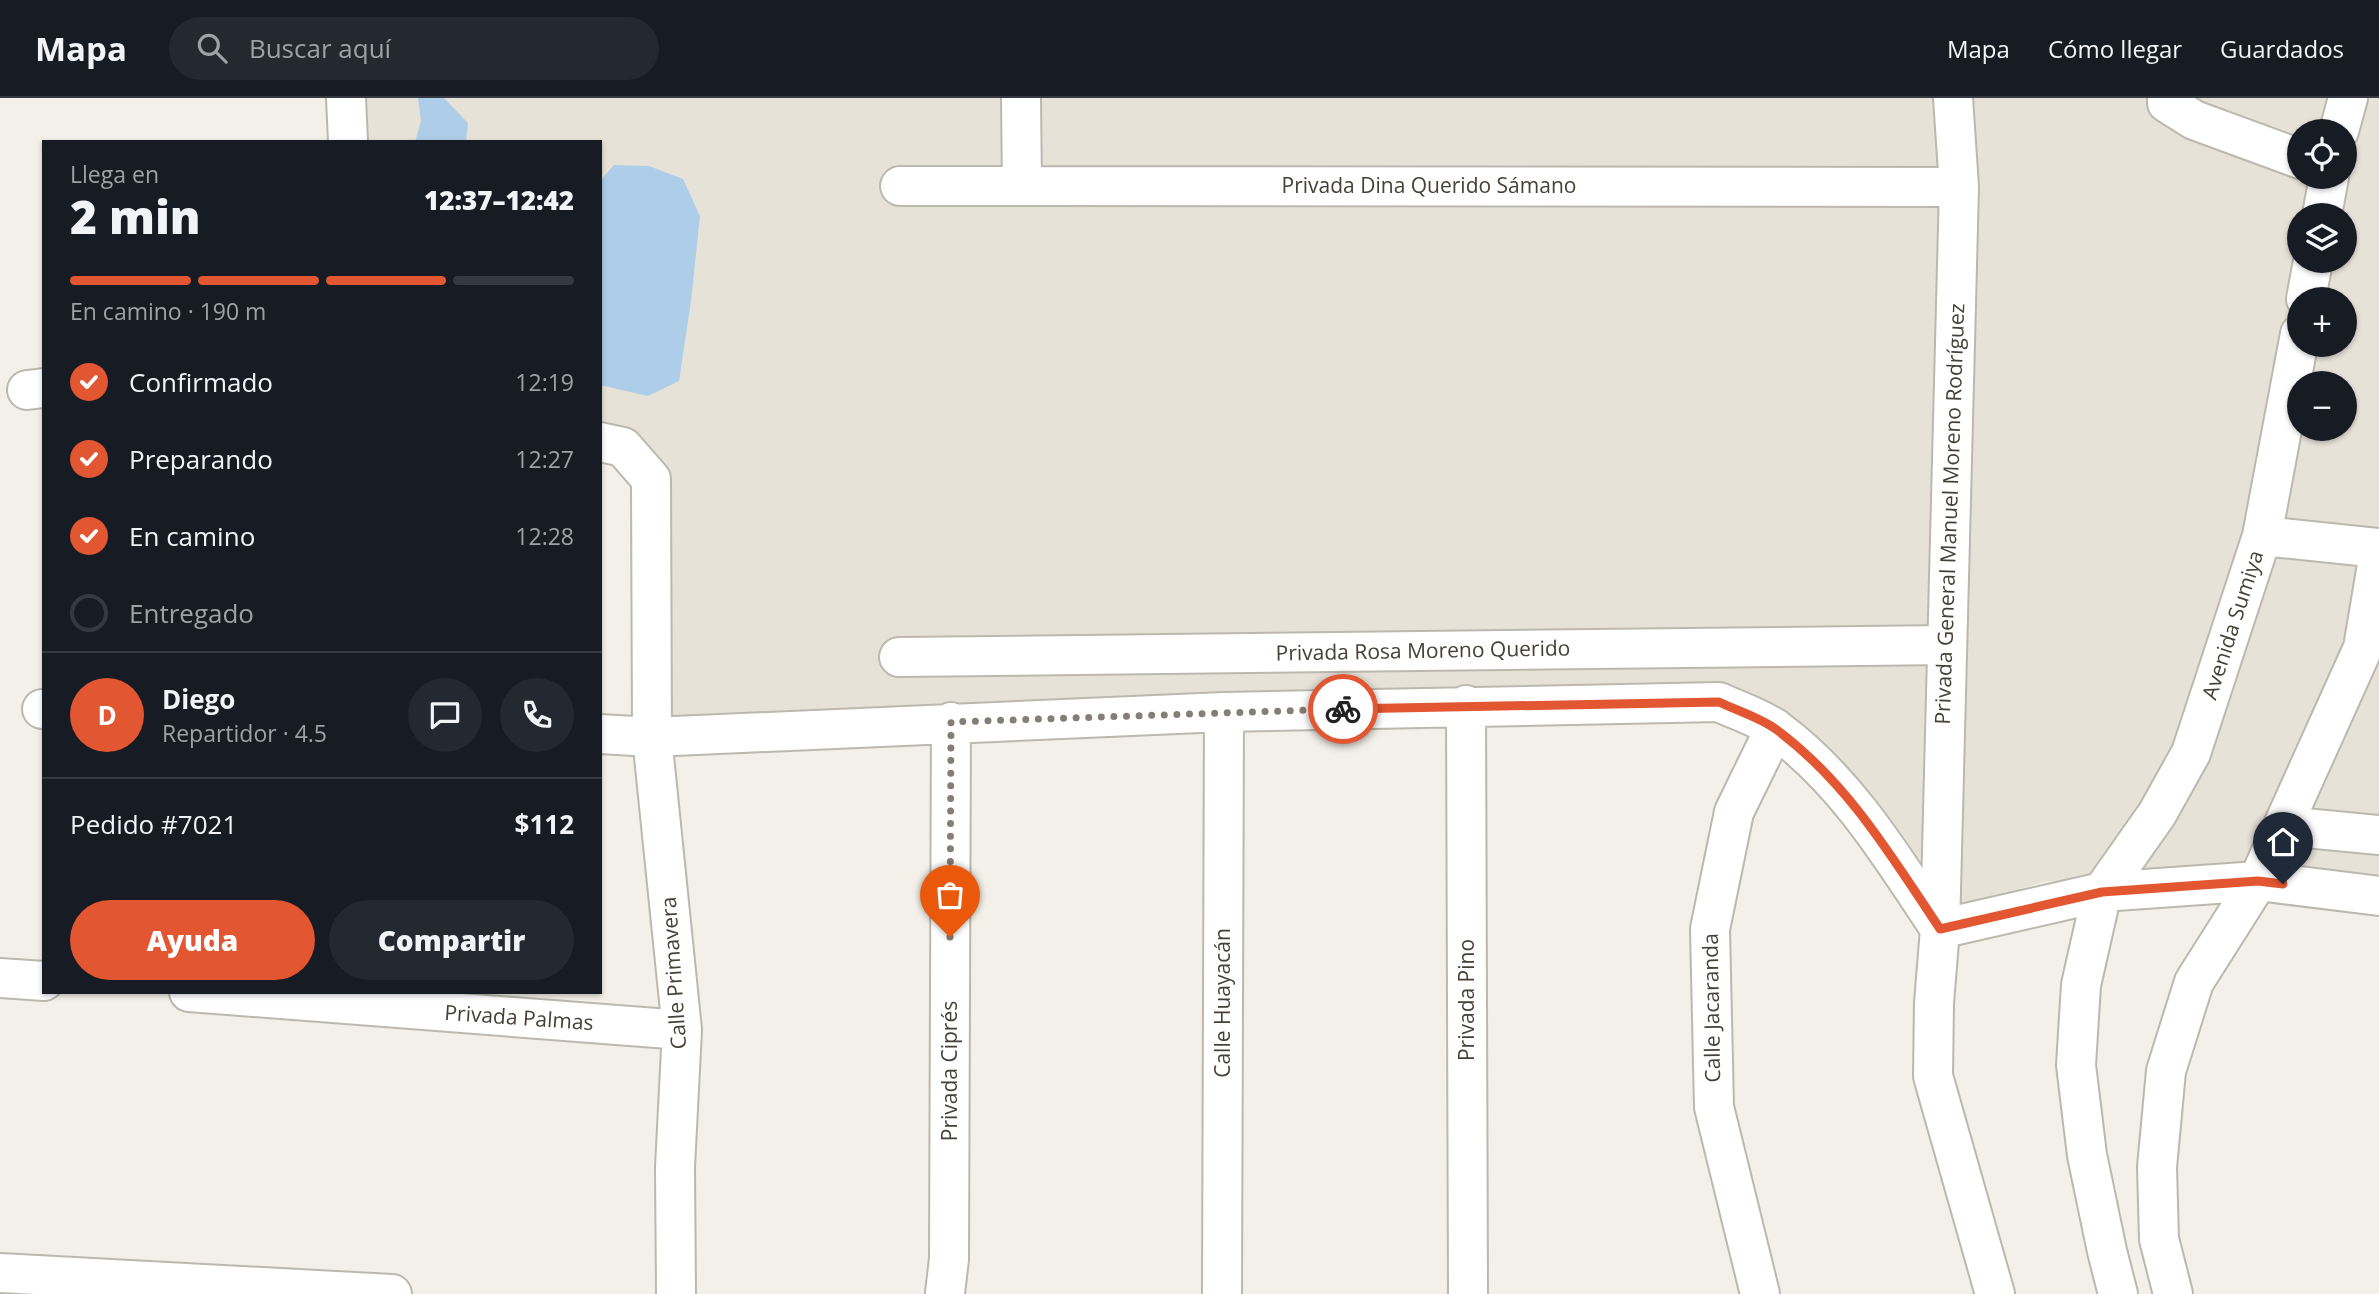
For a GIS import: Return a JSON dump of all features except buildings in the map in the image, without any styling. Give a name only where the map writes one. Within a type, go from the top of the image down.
[{"type":"street","points":[[345,98],[348,140]]},
{"type":"street","points":[[1021,98],[1022,186]]},
{"type":"street","name":"Privada General Manuel Moreno Rodríguez","points":[[1953,98],[1959,187],[1940,929],[1934,1003],[1933,1076],[1995,1294]]},
{"type":"street","points":[[2167,98],[2167,103],[2194,120],[2287,154]]},
{"type":"street","points":[[2342,119],[2348,98]]},
{"type":"street","name":"Privada Dina Querido Sámano","points":[[900,186],[1959,187]]},
{"type":"street","name":"Avenida Sumiya","points":[[2102,892],[2157,814],[2191,753],[2262,536],[2296,357]]},
{"type":"street","name":"Calle Primavera","points":[[602,442],[623,447],[651,479],[653,737],[682,1030],[675,1167],[676,1294]]},
{"type":"street","points":[[2173,1294],[2159,1239],[2157,1191],[2166,1071],[2194,982],[2258,881],[2363,648],[2379,551],[2262,536]]},
{"type":"street","name":"Privada Rosa Moreno Querido","points":[[899,657],[1946,645]]},
{"type":"street","points":[[602,734],[653,737],[1224,712],[1466,705],[1719,702],[1775,728],[1826,772],[1868,822],[1940,929],[2102,892],[2258,881],[2379,896]]},
{"type":"street","name":"Privada Pino","points":[[1466,705],[1468,1294]]},
{"type":"street","name":"Calle Huayacán","points":[[1222,1294],[1224,712]]},
{"type":"street","name":"Privada Ciprés","points":[[945,1293],[949,1259],[951,722]]},
{"type":"street","name":"Calle Jacaranda","points":[[1760,1294],[1714,1107],[1710,929],[1734,812],[1775,728]]},
{"type":"street","points":[[2284,826],[2379,835]]},
{"type":"street","points":[[2102,892],[2081,985],[2076,1065],[2087,1155],[2118,1294]]},
{"type":"street","points":[[0,978],[42,981]]},
{"type":"street","name":"Privada Palmas","points":[[215,994],[682,1030]]},
{"type":"street","points":[[0,1273],[392,1294]]},
{"type":"shaded area","points":[[348,98],[2379,98],[2379,901],[2130,876],[2043,882],[1927,917],[1763,727],[1702,715],[642,727],[642,472],[602,442],[602,140],[343,140]]},
{"type":"water","points":[[418,98],[444,98],[468,123],[466,140],[416,140],[421,121]]},
{"type":"water","points":[[614,165],[649,166],[683,179],[700,216],[679,381],[648,396],[602,385],[602,179]]},
{"type":"way so far","points":[[950,937],[951,722],[1343,709]]},
{"type":"route","points":[[1343,709],[1719,702],[1775,728],[1826,772],[1868,822],[1940,929],[2102,892],[2258,881],[2283,884]]}]
